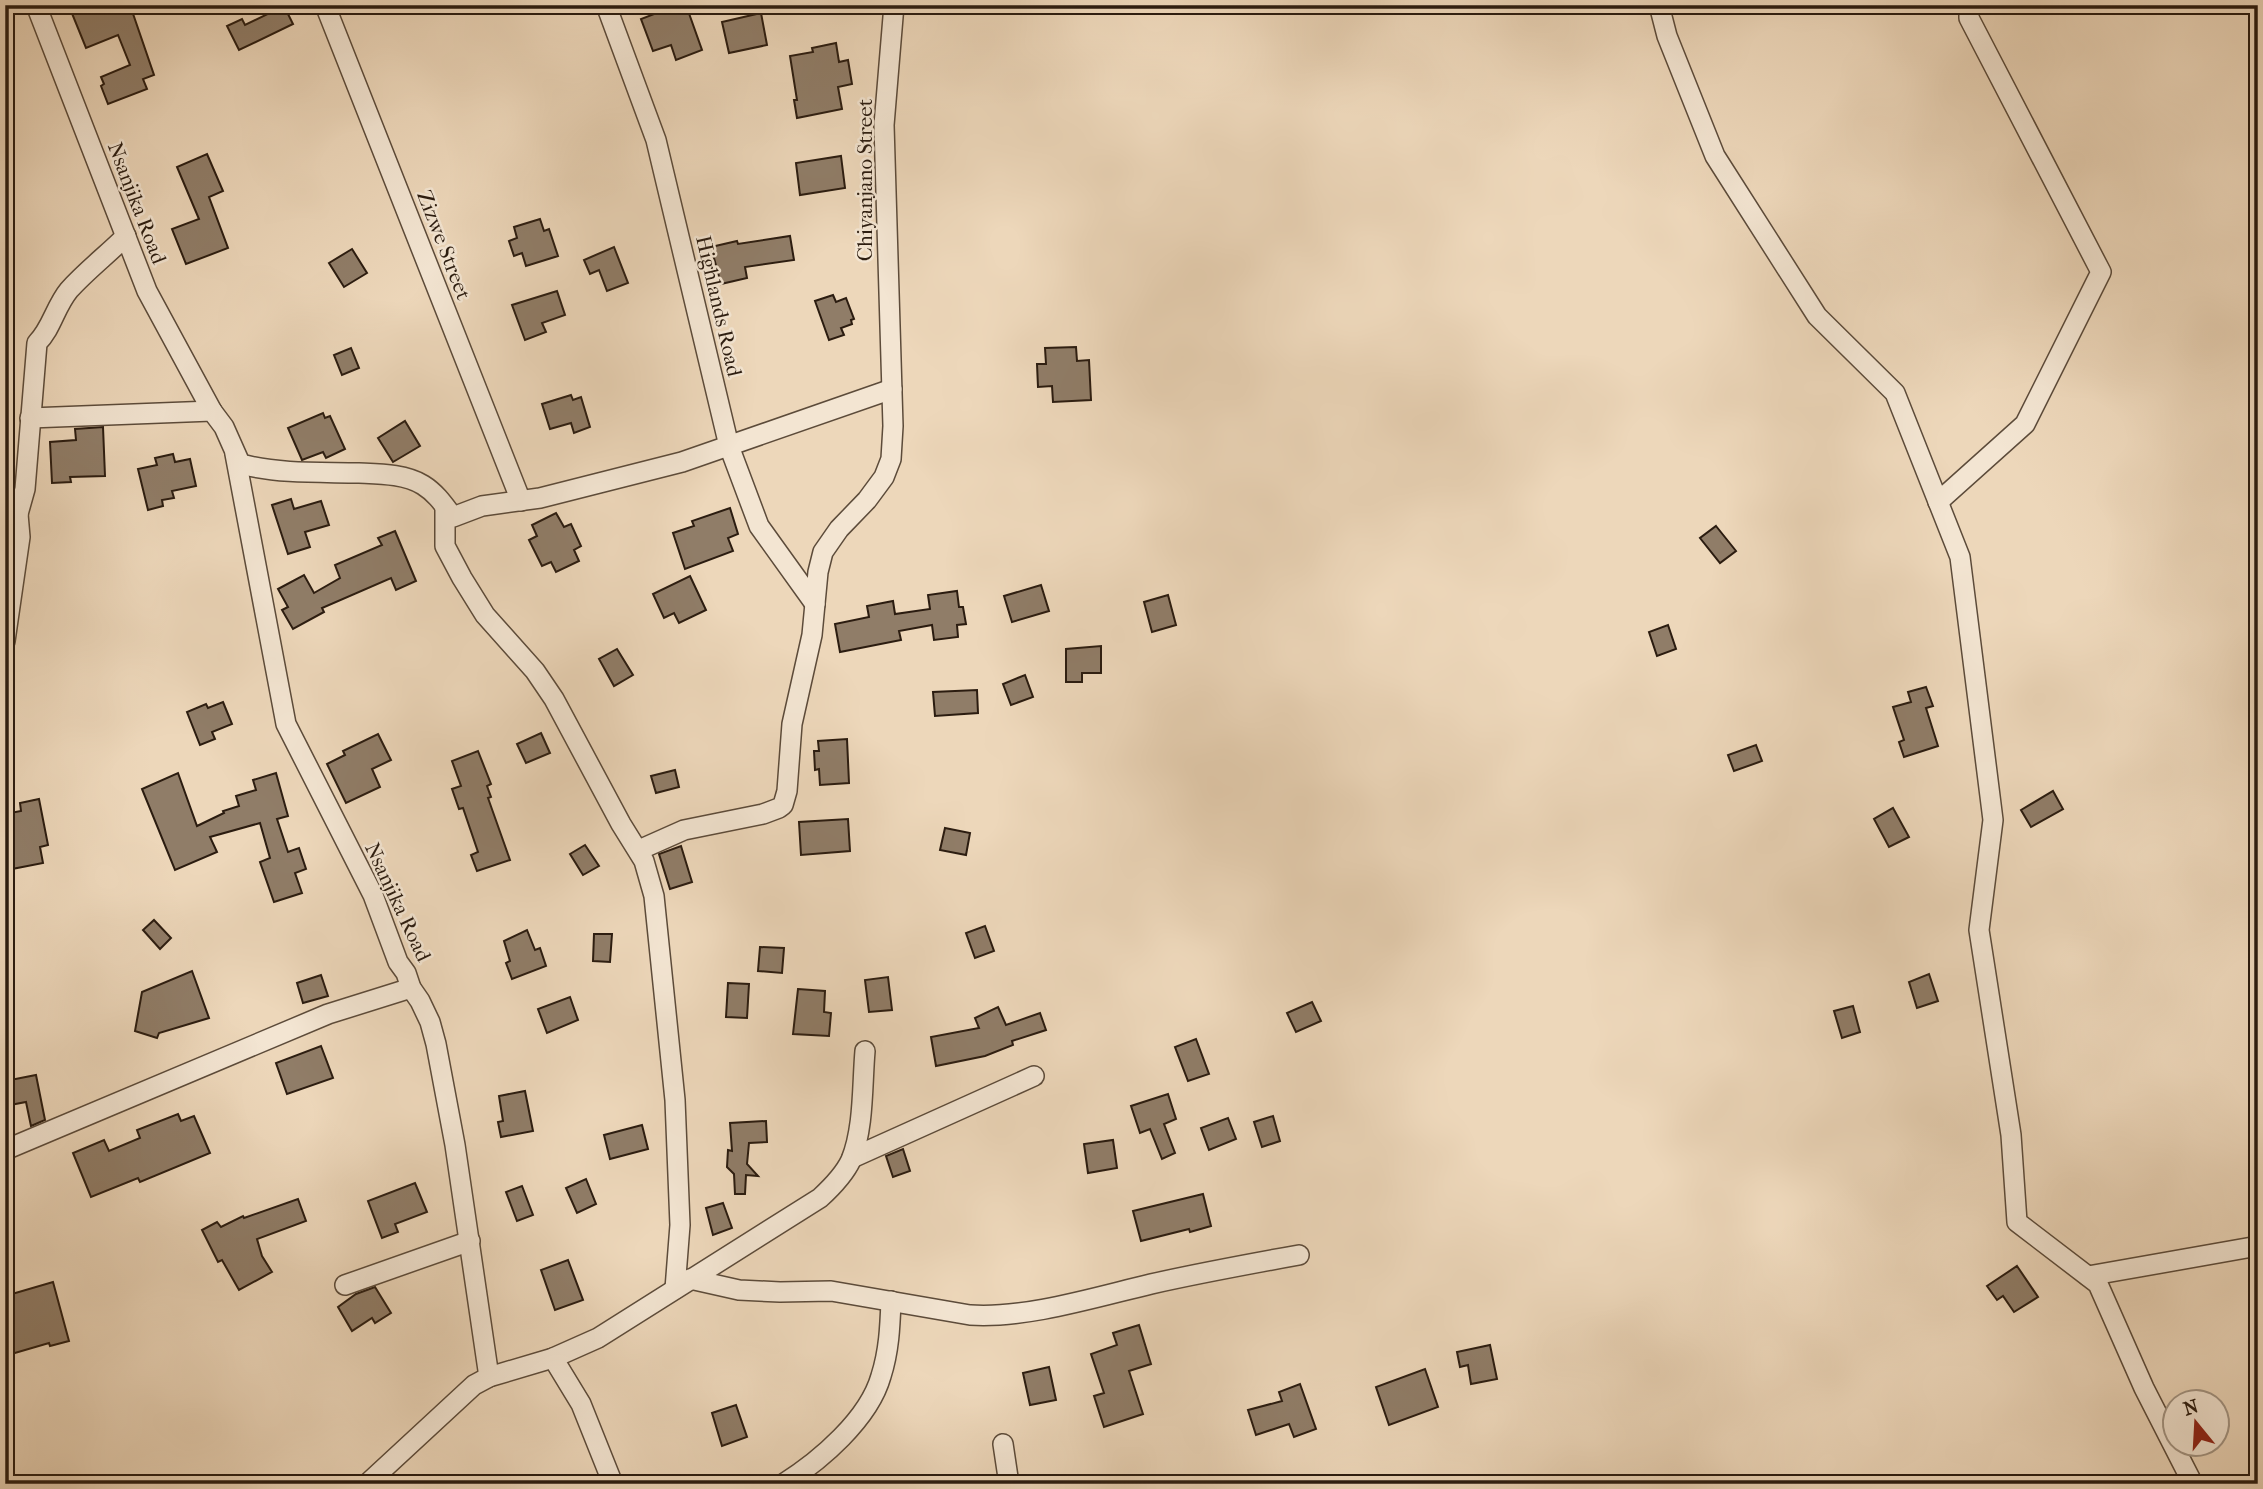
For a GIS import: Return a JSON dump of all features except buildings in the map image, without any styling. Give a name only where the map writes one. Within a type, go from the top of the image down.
[{"type":"street","name":"Nsanjika Road","points":[[36,5],[147,291],[212,411],[224,427],[235,454],[286,724],[373,895],[398,962],[430,1022],[470,1241],[489,1377]]},
{"type":"street","name":"Zizwe Street","points":[[325,5],[521,501]]},
{"type":"street","name":"Highlands Road","points":[[606,5],[656,139],[729,446],[759,526],[815,604]]},
{"type":"street","name":"Chiyanjano Street","points":[[639,850],[684,830],[763,814],[783,805],[787,791],[792,724],[810,647],[818,572],[823,552],[867,500],[888,470],[893,444],[884,125],[894,5]]},
{"type":"street","points":[[1659,5],[1667,36],[1715,156],[1817,316],[1895,393],[1960,557],[1993,820],[1979,930],[2011,1135],[2017,1223],[2098,1284],[2144,1388],[2193,1484]]},
{"type":"street","points":[[1938,502],[2025,424],[2101,272],[1969,18],[1969,5]]},
{"type":"street","points":[[5,641],[20,537],[11,511],[25,489],[37,343],[48,330],[58,306],[70,289],[126,236]]},
{"type":"street","points":[[235,454],[240,463],[266,470],[378,474],[403,478],[424,486],[440,499],[453,517],[482,506],[521,501],[682,462],[892,389]]},
{"type":"street","points":[[30,418],[212,411]]},
{"type":"street","points":[[445,507],[445,546],[462,578],[485,615],[535,671],[554,699],[621,824],[639,850],[649,873],[654,896],[676,1100],[683,1284]]},
{"type":"street","points":[[5,1150],[328,1014],[411,988]]},
{"type":"street","points":[[367,1484],[459,1397],[489,1377],[553,1358],[598,1338],[820,1198],[844,1173],[852,1158],[859,1124],[865,1051]]},
{"type":"street","points":[[852,1158],[1034,1076]]},
{"type":"street","points":[[345,1285],[470,1241]]},
{"type":"street","points":[[2088,1276],[2258,1246]]},
{"type":"street","points":[[683,1284],[739,1290],[831,1292],[970,1315],[1008,1315],[1299,1255]]},
{"type":"street","points":[[783,1484],[821,1457],[865,1408],[881,1379],[890,1340],[891,1301]]},
{"type":"street","points":[[553,1358],[581,1404],[613,1484]]},
{"type":"street","points":[[1003,1444],[1009,1484]]}]
